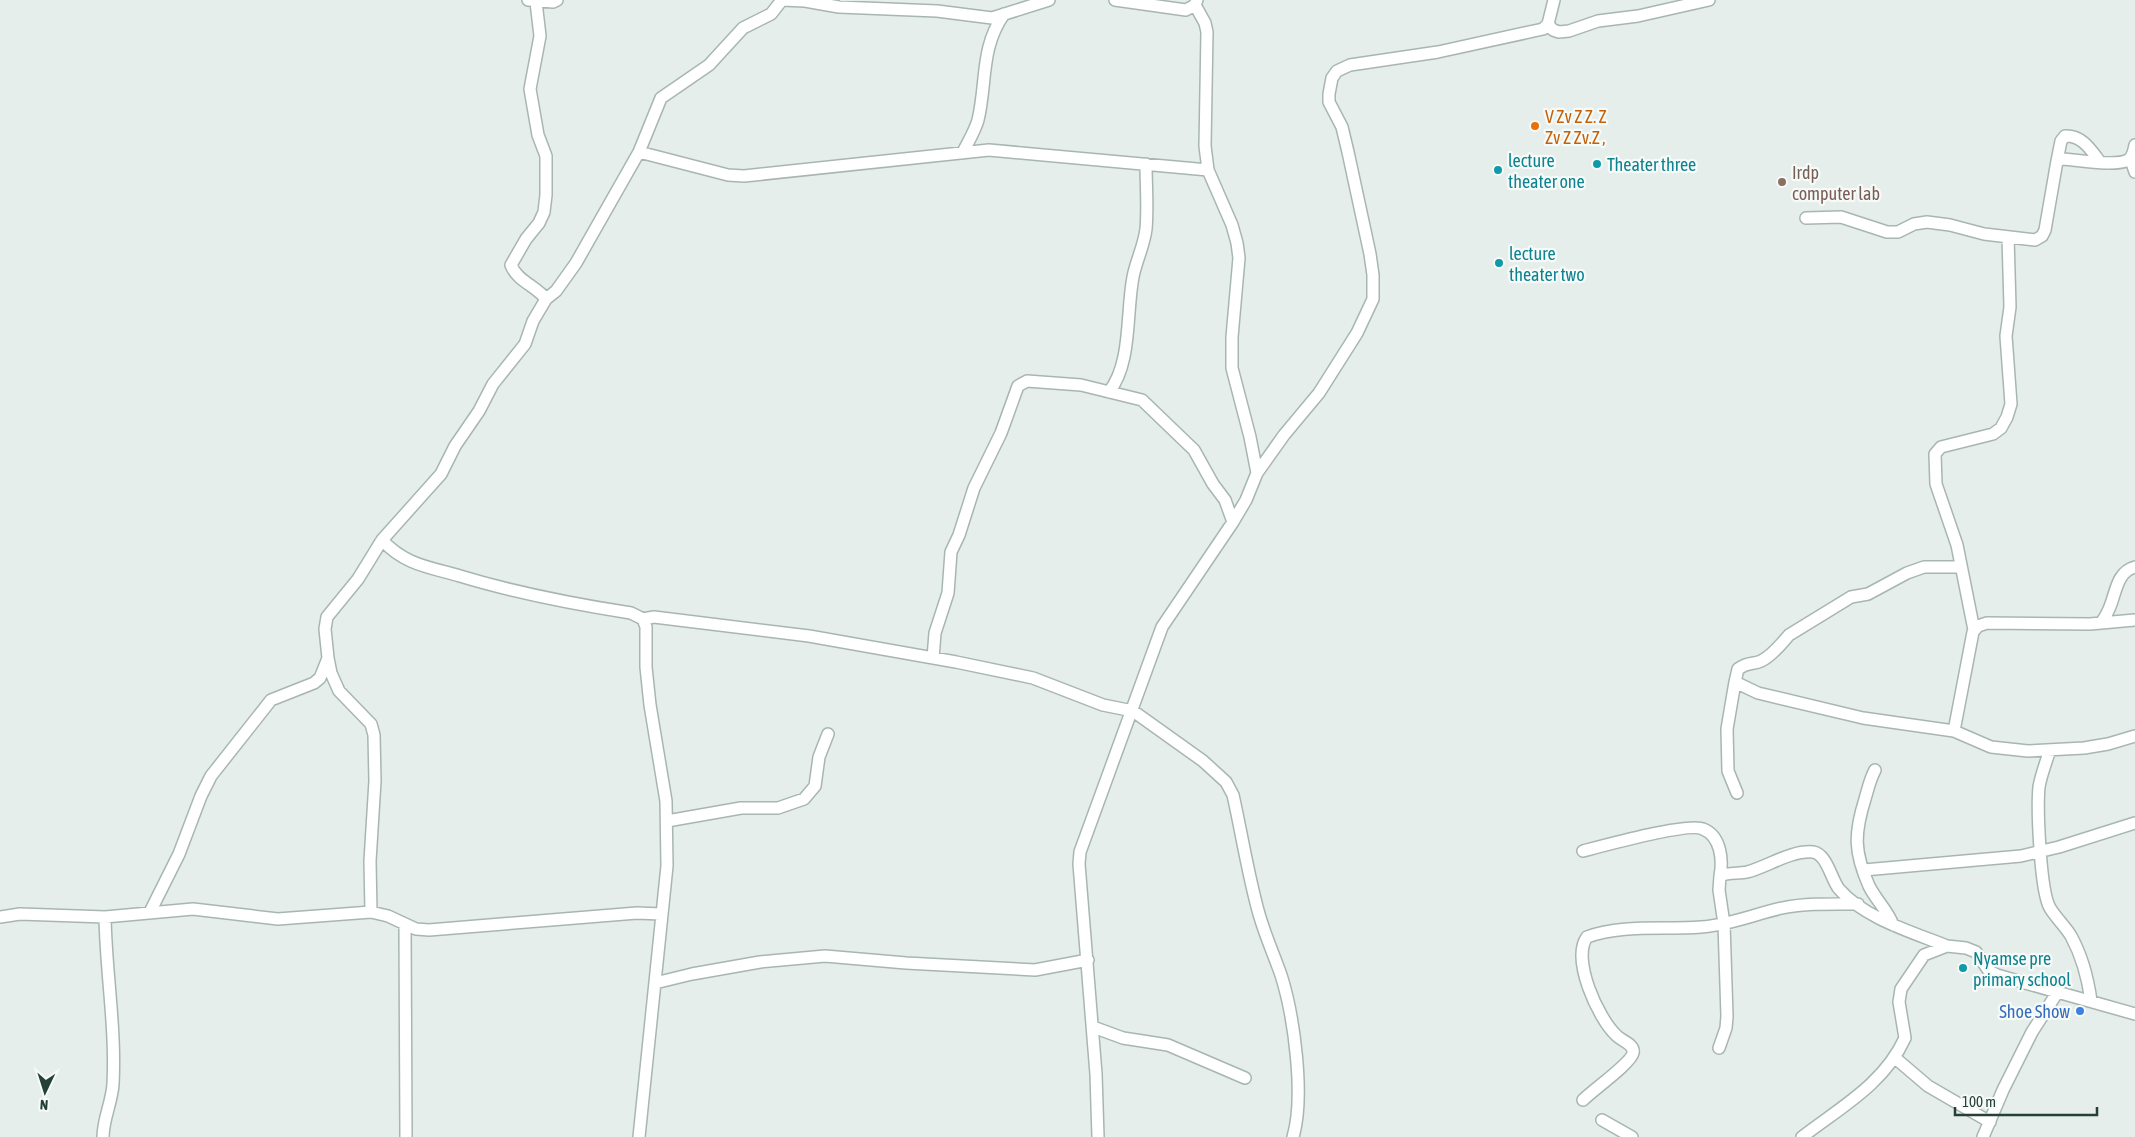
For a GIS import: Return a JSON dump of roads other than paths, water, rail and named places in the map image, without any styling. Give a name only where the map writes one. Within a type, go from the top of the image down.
[{"type":"street","points":[[546,300],[532,285],[516,274],[512,265],[526,239],[539,224],[544,212],[546,195],[546,156],[538,135],[530,88],[540,36],[532,1],[557,0]]},
{"type":"street","points":[[371,912],[370,861],[375,781],[374,735],[371,724],[339,690],[331,673],[328,658],[327,617],[358,579],[382,540],[441,474],[493,384],[525,344],[533,321],[546,300],[556,291],[576,263],[639,152],[661,98],[709,65],[743,28],[771,14],[782,0],[805,1],[838,7],[937,11],[992,18],[1034,3],[1049,0]]},
{"type":"street","points":[[1115,0],[1186,10],[1196,2],[1205,23],[1207,32],[1205,146],[1208,170],[1238,242],[1239,258],[1232,337],[1232,368],[1249,431],[1257,473]]},
{"type":"street","points":[[1098,1137],[1093,1027],[1079,864],[1080,852],[1133,711],[1162,627],[1234,522],[1246,500],[1257,473],[1284,434],[1319,393],[1357,333],[1373,299],[1373,275],[1370,254],[1348,152],[1342,127],[1330,102],[1329,94],[1332,78],[1337,71],[1350,65],[1438,52],[1543,29],[1548,24],[1554,0]]},
{"type":"street","points":[[1548,24],[1556,31],[1569,31],[1598,21],[1638,16],[1709,0]]},
{"type":"street","points":[[963,152],[978,118],[984,66],[992,35],[1004,14]]},
{"type":"street","points":[[1806,218],[1840,217],[1887,232],[1898,232],[1914,224],[1927,222],[1950,225],[1984,234],[2028,240],[2042,236],[2057,161],[2065,136],[2072,135],[2079,138],[2088,146],[2100,162]]},
{"type":"street","points":[[639,152],[728,175],[744,176],[989,150],[1208,170]]},
{"type":"street","points":[[2057,161],[2063,159],[2116,163],[2129,160],[2134,150]]},
{"type":"street","points":[[2134,150],[2132,163],[2135,172]]},
{"type":"street","points":[[1109,392],[1116,383],[1120,370],[1128,333],[1133,277],[1146,228],[1146,164]]},
{"type":"street","points":[[1954,732],[1974,630],[1957,545],[1936,484],[1935,454],[1941,447],[1993,434],[2001,428],[2007,417],[2011,404],[2006,336],[2010,307],[2008,237]]},
{"type":"street","points":[[933,658],[934,633],[948,593],[950,552],[959,535],[974,488],[1001,433],[1018,386],[1027,381],[1081,385],[1130,395],[1142,400],[1194,450],[1225,500],[1234,522]]},
{"type":"street","points":[[382,540],[399,555],[420,566],[520,593],[631,613],[643,619],[654,617],[809,636],[933,658],[1033,678],[1103,705],[1133,711],[1203,762],[1226,782],[1233,796],[1259,916],[1282,977],[1291,1020],[1297,1078],[1296,1124],[1293,1137]]},
{"type":"street","points":[[1737,793],[1728,771],[1727,729],[1738,669],[1746,663],[1761,661],[1789,635],[1852,597],[1868,594],[1907,573],[1924,567],[1961,567]]},
{"type":"street","points":[[2101,623],[2110,609],[2118,582],[2124,574],[2135,567]]},
{"type":"street","points":[[639,1137],[667,866],[667,821],[660,761],[649,696],[646,667],[646,627],[643,619]]},
{"type":"street","points":[[1974,630],[1978,626],[1987,623],[2101,623],[2135,620]]},
{"type":"street","points":[[150,912],[179,854],[201,796],[211,776],[271,700],[314,683],[320,678],[328,658]]},
{"type":"street","points":[[1735,682],[1758,693],[1863,718],[1954,732],[1991,747],[2028,751],[2084,748],[2108,744],[2135,736]]},
{"type":"street","points":[[667,821],[741,808],[778,808],[804,799],[815,786],[819,757],[828,734]]},
{"type":"street","points":[[2050,750],[2039,785],[2038,819],[2044,884],[2050,907],[2071,936],[2077,950],[2089,986],[2091,1001]]},
{"type":"street","points":[[1874,770],[1859,817],[1856,833],[1857,849],[1869,886],[1879,904],[1890,917],[1893,925]]},
{"type":"street","points":[[1864,870],[2021,856],[2135,824]]},
{"type":"street","points":[[1583,851],[1693,827],[1703,828],[1711,834],[1720,850],[1722,859],[1719,890],[1724,924],[1727,1016],[1726,1028],[1719,1048]]},
{"type":"street","points":[[1720,876],[1744,872],[1796,855],[1813,852],[1819,854],[1824,860],[1839,889],[1858,904],[1893,925],[1947,946],[1966,948],[1976,952],[1989,971],[1997,975],[2135,1014]]},
{"type":"street","points":[[1583,1100],[1626,1063],[1634,1050],[1633,1047],[1616,1036],[1600,1012],[1587,987],[1581,950],[1587,937],[1614,931],[1724,924],[1783,908],[1827,904],[1858,904]]},
{"type":"street","points":[[0,917],[20,914],[105,917],[193,910],[278,919],[371,912],[388,916],[416,929],[429,930],[637,913],[662,914]]},
{"type":"street","points":[[103,1137],[113,1086],[113,1019],[105,917]]},
{"type":"street","points":[[405,924],[406,1137]]},
{"type":"street","points":[[1802,1137],[1872,1085],[1884,1072],[1905,1038],[1899,1002],[1901,989],[1924,955],[1947,946]]},
{"type":"street","points":[[655,983],[692,974],[760,962],[824,956],[916,964],[1035,970],[1088,960]]},
{"type":"street","points":[[1983,1137],[2003,1090],[2032,1032],[2057,993]]},
{"type":"street","points":[[1093,1027],[1122,1038],[1168,1045],[1245,1078]]},
{"type":"street","points":[[1894,1057],[1928,1086],[1990,1122]]},
{"type":"street","points":[[1602,1120],[1632,1137]]},
{"type":"place","name":"V Zv Z Z. Z Zv Z Zv.Z ,","points":[[1535,126]]},
{"type":"place","name":"Theater three","points":[[1597,164]]},
{"type":"place","name":"lecture theater one","points":[[1498,170]]},
{"type":"place","name":"Irdp computer lab","points":[[1782,182]]},
{"type":"place","name":"lecture theater two","points":[[1499,263]]},
{"type":"place","name":"Nyamse pre primary school","points":[[1963,968]]},
{"type":"place","name":"Shoe Show","points":[[2080,1011]]}]
